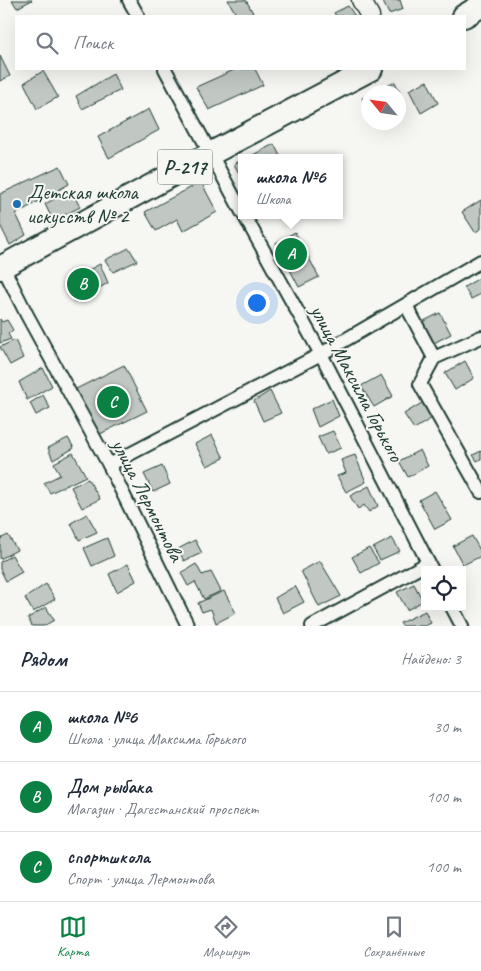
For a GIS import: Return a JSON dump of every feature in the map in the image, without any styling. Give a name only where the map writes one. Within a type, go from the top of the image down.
[{"type":"highway","points":[[466,15],[481,6]]},
{"type":"highway","name":"Р-217","points":[[1,265],[369,70]]},
{"type":"street","points":[[129,0],[137,15]]},
{"type":"street","points":[[361,0],[369,15]]},
{"type":"street","points":[[166,70],[238,205]]},
{"type":"street","name":"улица Максима Горького","points":[[246,219],[320,354],[430,566]]},
{"type":"street","points":[[109,465],[320,354],[481,261]]},
{"type":"street","name":"улица Лермонтова","points":[[1,265],[109,465],[188,626]]},
{"type":"street","points":[[406,305],[434,358]]},
{"type":"street","points":[[481,337],[434,358],[420,384],[481,492]]},
{"type":"street","points":[[312,626],[421,571]]},
{"type":"street","points":[[454,611],[462,626]]},
{"type":"building","points":[[12,0],[32,0],[17,8]]},
{"type":"building","points":[[228,0],[246,0],[253,13],[249,15],[236,15]]},
{"type":"building","points":[[382,0],[400,0],[403,9],[389,14]]},
{"type":"building","points":[[348,6],[354,15],[335,15],[334,13]]},
{"type":"building","points":[[0,56],[10,76],[0,81]]},
{"type":"building","points":[[234,70],[256,70],[263,85],[209,110],[196,87]]},
{"type":"building","points":[[43,71],[58,97],[37,109],[24,83]]},
{"type":"building","points":[[113,74],[121,90],[82,109],[76,96]]},
{"type":"building","points":[[427,81],[438,103],[421,113],[409,90]]},
{"type":"building","points":[[149,109],[159,130],[109,158],[98,137]]},
{"type":"building","points":[[274,144],[279,154],[255,154]]},
{"type":"building","points":[[238,162],[238,172],[234,164]]},
{"type":"building","name":"Детская школа искусств № 2","points":[[60,166],[69,184],[16,214],[26,235],[10,245],[0,225],[0,194]]},
{"type":"building","points":[[201,182],[217,212],[183,231],[177,219],[156,231],[145,212]]},
{"type":"building","points":[[71,190],[80,207],[53,221],[45,204]]},
{"type":"building","points":[[481,200],[481,229],[475,232],[462,212]]},
{"type":"building","points":[[295,232],[319,277],[299,287],[276,243]]},
{"type":"building","points":[[129,248],[137,261],[113,272],[105,260]]},
{"type":"building","points":[[100,264],[108,283],[74,302],[66,282]]},
{"type":"building","points":[[481,277],[481,294],[471,299],[464,287]]},
{"type":"building","points":[[440,313],[451,334],[434,343],[422,322]]},
{"type":"building","points":[[0,319],[2,322],[7,320],[13,330],[8,334],[11,339],[0,343]]},
{"type":"building","points":[[15,340],[23,358],[10,365],[0,347]]},
{"type":"building","points":[[465,361],[474,378],[455,390],[445,373]]},
{"type":"building","points":[[124,365],[147,411],[98,435],[76,389]]},
{"type":"building","points":[[43,368],[52,386],[27,400],[19,382]]},
{"type":"building","points":[[381,375],[393,396],[374,407],[361,386]]},
{"type":"building","points":[[270,391],[281,413],[263,421],[254,401]]},
{"type":"building","points":[[43,395],[50,408],[36,415],[30,403]]},
{"type":"building","points":[[332,399],[339,416],[318,427],[311,409]]},
{"type":"building","points":[[425,401],[434,417],[414,429],[404,414]]},
{"type":"building","points":[[333,431],[341,448],[326,454],[318,437]]},
{"type":"building","points":[[212,435],[224,458],[207,466],[195,444]]},
{"type":"building","points":[[68,438],[74,448],[53,460],[48,448]]},
{"type":"building","points":[[420,450],[428,466],[408,477],[399,461]]},
{"type":"building","points":[[481,451],[481,459],[477,461],[473,455]]},
{"type":"building","points":[[73,453],[86,476],[50,493],[44,483],[60,475],[54,463]]},
{"type":"building","points":[[355,455],[366,482],[346,492],[337,476],[346,473],[341,460]]},
{"type":"building","points":[[162,466],[170,484],[153,492],[144,474]]},
{"type":"building","points":[[88,479],[100,499],[82,508],[71,487]]},
{"type":"building","points":[[369,486],[378,506],[369,512],[364,505],[358,509],[350,496]]},
{"type":"building","points":[[435,491],[452,520],[435,529],[419,500]]},
{"type":"building","points":[[87,514],[97,532],[79,540],[71,523]]},
{"type":"building","points":[[8,535],[17,550],[0,559],[0,539]]},
{"type":"building","points":[[472,536],[481,552],[481,556],[463,565],[453,546]]},
{"type":"building","points":[[107,538],[114,556],[92,566],[84,548]]},
{"type":"building","points":[[392,538],[400,551],[380,560],[373,548]]},
{"type":"building","points":[[195,540],[202,553],[184,561],[178,549]]},
{"type":"building","points":[[369,548],[379,563],[361,573],[352,557]]},
{"type":"building","points":[[12,555],[22,572],[6,581],[0,569],[0,562]]},
{"type":"building","points":[[320,561],[341,596],[319,607],[301,571]]},
{"type":"building","points":[[128,564],[136,581],[117,592],[109,574]]},
{"type":"building","points":[[196,564],[202,575],[211,572],[221,591],[204,599],[195,582],[188,586],[181,573]]},
{"type":"building","points":[[46,584],[55,599],[33,612],[25,598]]},
{"type":"building","points":[[414,584],[421,597],[421,602],[407,610],[397,592]]},
{"type":"building","points":[[295,586],[304,602],[283,613],[275,598]]},
{"type":"building","points":[[224,591],[236,613],[216,623],[211,609],[202,612],[198,603]]},
{"type":"building","points":[[46,607],[54,620],[44,626],[32,626],[28,618]]},
{"type":"building","points":[[425,611],[431,623],[425,626],[402,626],[400,623]]},
{"type":"place","name":"Детская школа искусств № 2","points":[[17,204]]},
{"type":"place","name":"школа №6","points":[[291,254]]},
{"type":"place","name":"Дом рыбака","points":[[83,284]]},
{"type":"place","name":"спортшкола","points":[[113,402]]}]
